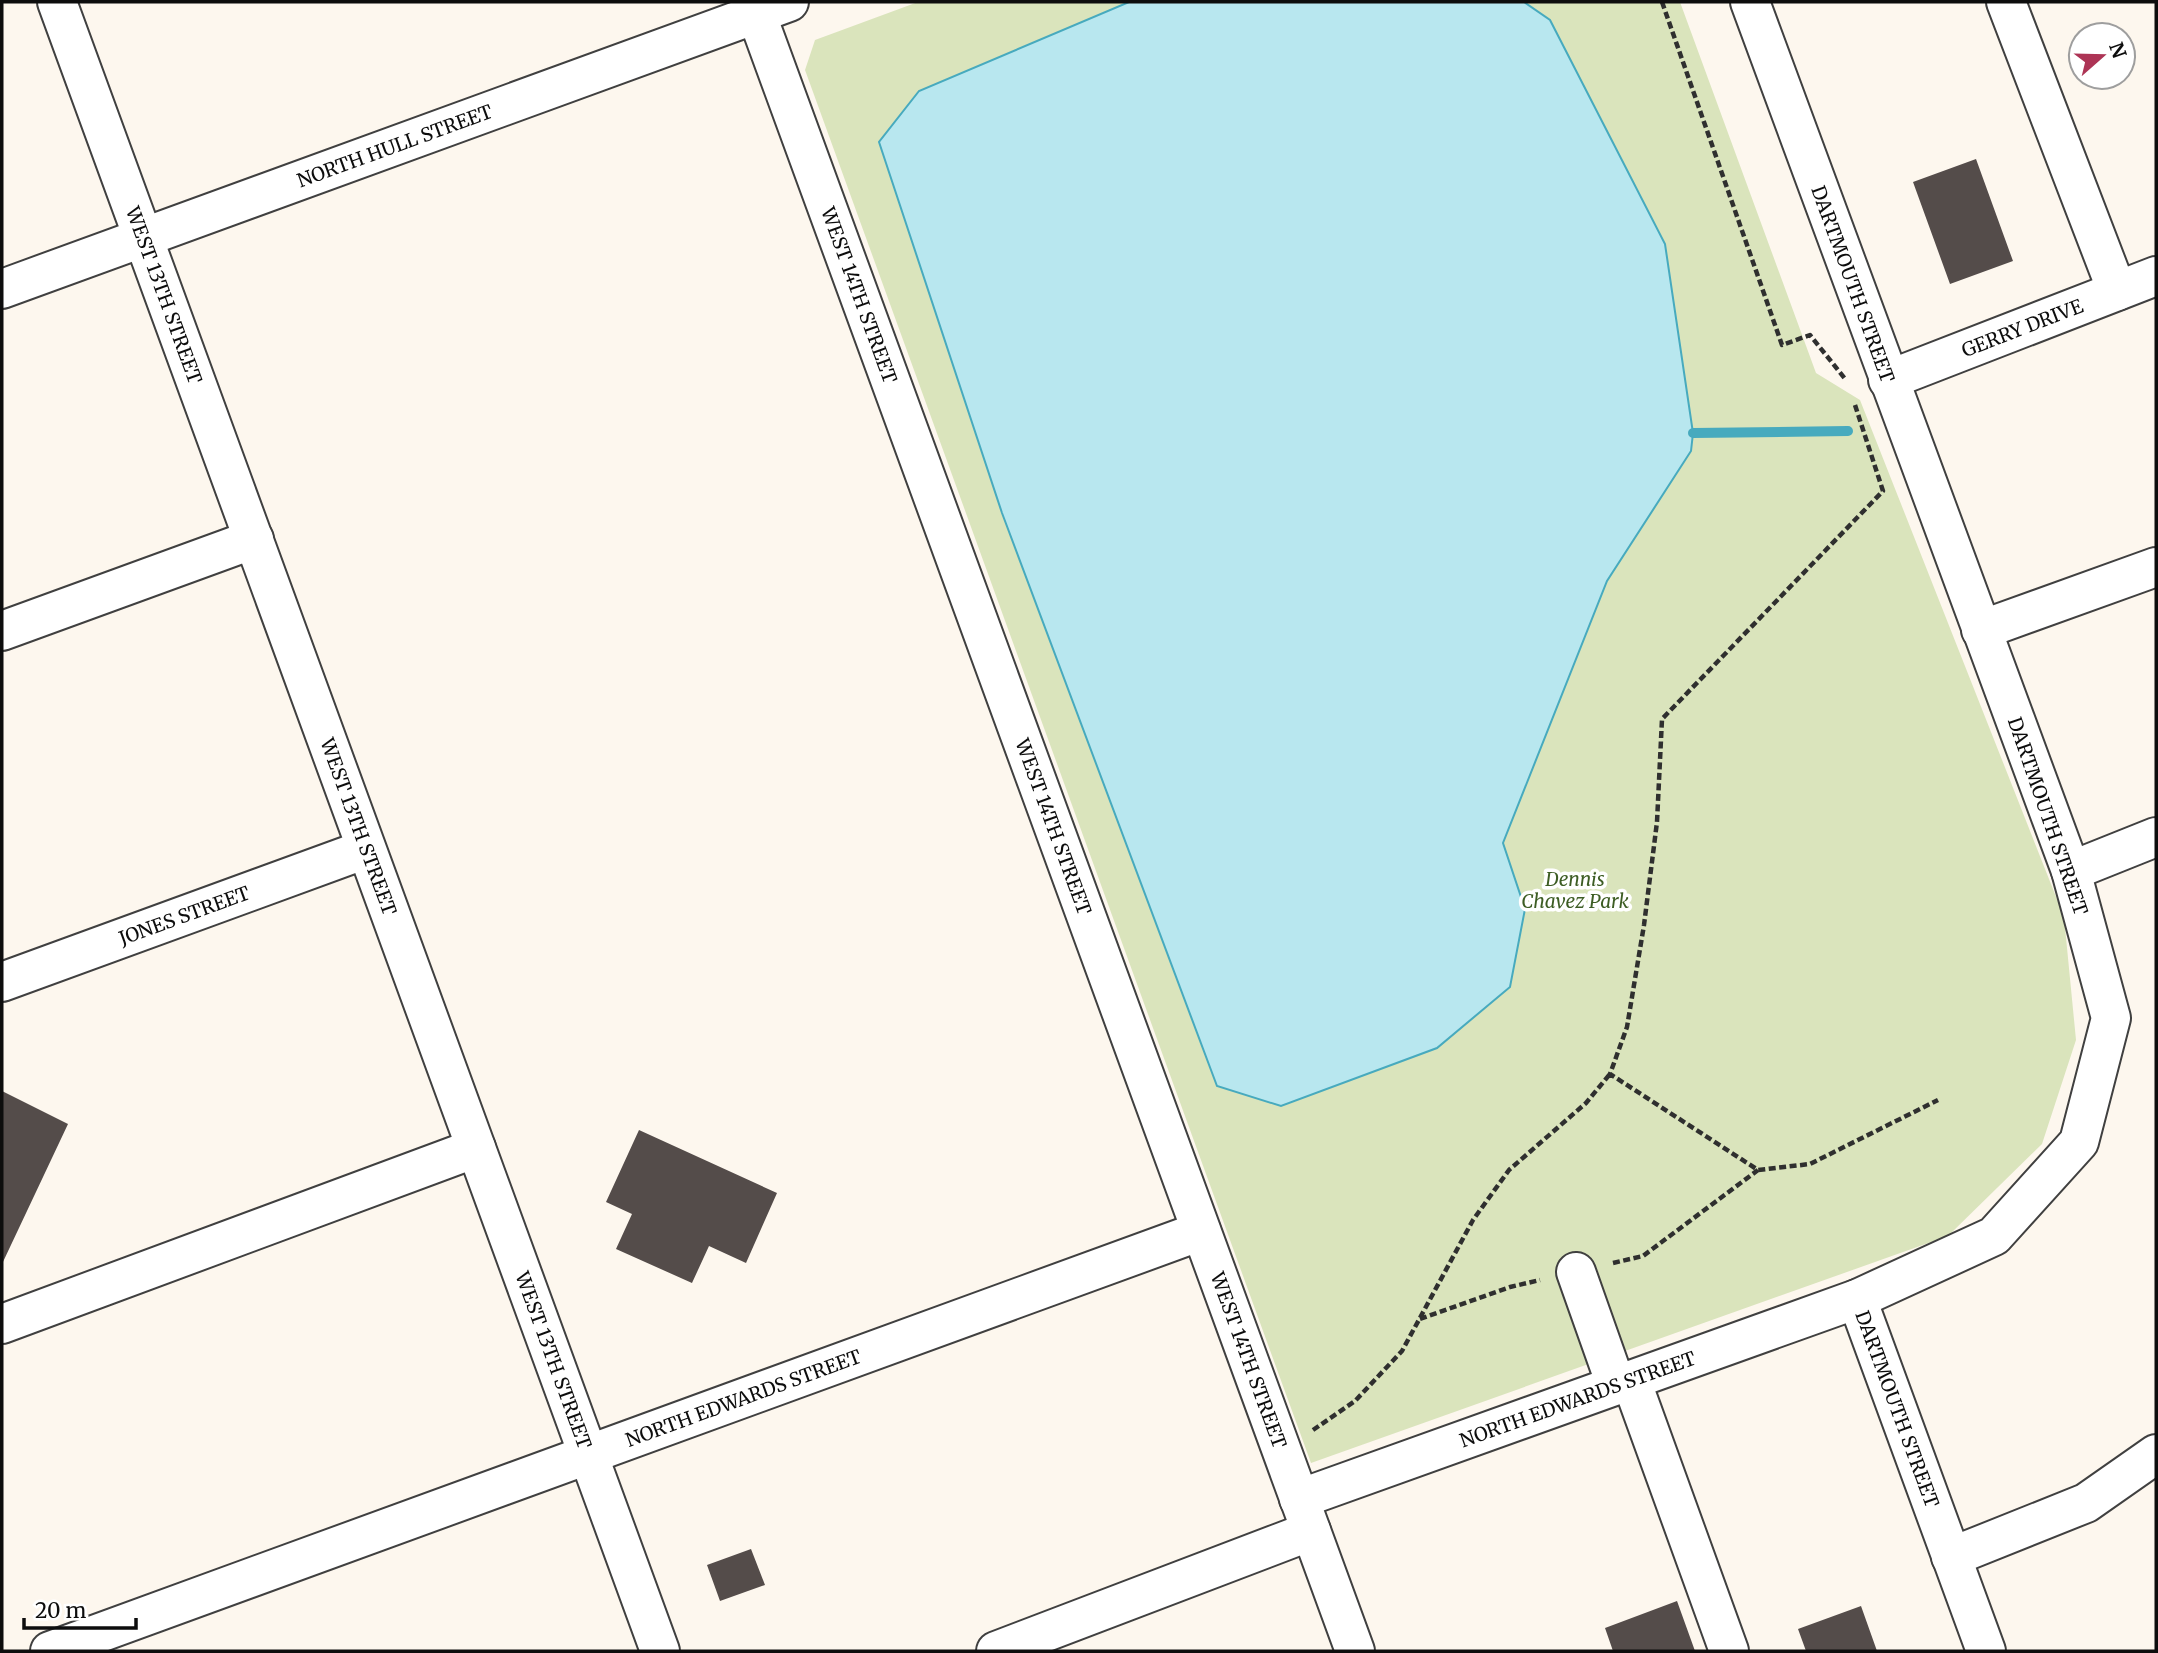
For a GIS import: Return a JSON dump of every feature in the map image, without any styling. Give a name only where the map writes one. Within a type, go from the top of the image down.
[{"type":"street","name":"WEST 13TH STREET","points":[[57,2],[660,1651]]},
{"type":"street","name":"DARTMOUTH STREET","points":[[1749,2],[2071,871],[2111,1018],[2080,1142],[1994,1236],[1857,1299],[1986,1651]]},
{"type":"street","points":[[2006,2],[2117,291]]},
{"type":"street","name":"NORTH HULL STREET","points":[[2,289],[766,6]]},
{"type":"street","name":"WEST 14TH STREET","points":[[766,6],[1201,1231],[1355,1651]]},
{"type":"street","name":"GERRY DRIVE","points":[[1888,380],[2156,276]]},
{"type":"street","points":[[2,631],[254,539]]},
{"type":"street","points":[[1981,630],[2156,568]]},
{"type":"street","points":[[2071,871],[2156,837]]},
{"type":"street","name":"JONES STREET","points":[[2,982],[366,849]]},
{"type":"street","points":[[2,1324],[476,1148]]},
{"type":"street","name":"NORTH EDWARDS STREET","points":[[50,1651],[1201,1231]]},
{"type":"street","points":[[1576,1272],[1623,1382],[1729,1651]]},
{"type":"street","name":"NORTH EDWARDS STREET","points":[[996,1651],[1305,1515],[1623,1382],[1857,1299]]},
{"type":"street","points":[[1951,1557],[2086,1503],[2156,1454]]},
{"type":"path","points":[[1662,2],[1783,345],[1810,335],[1846,380],[1850,392]]},
{"type":"path","points":[[1306,1436],[1355,1401],[1402,1351],[1473,1220],[1509,1170],[1586,1103],[1610,1074],[1627,1027],[1644,925],[1657,822],[1662,719],[1883,491],[1854,405]]},
{"type":"path","points":[[1610,1074],[1758,1170],[1810,1164],[1938,1100]]},
{"type":"green space","name":"Dennis Chavez Park","points":[[918,2],[1680,2],[1816,373],[1860,400],[2064,917],[2076,1040],[2042,1144],[1948,1236],[1311,1463],[805,70],[815,40]]},
{"type":"water","points":[[1129,2],[1524,2],[1550,20],[1665,244],[1693,433],[1691,451],[1607,581],[1503,843],[1525,909],[1510,987],[1437,1048],[1281,1106],[1217,1086],[1002,513],[879,142],[919,91]]},
{"type":"building","points":[[1976,159],[2013,261],[1950,284],[1913,182]]},
{"type":"building","points":[[2,1091],[68,1124],[2,1264]]},
{"type":"building","points":[[639,1130],[777,1193],[746,1263],[709,1246],[692,1283],[616,1249],[632,1214],[606,1202]]},
{"type":"building","points":[[751,1549],[765,1585],[720,1601],[707,1565]]},
{"type":"building","points":[[1677,1601],[1695,1651],[1613,1651],[1605,1628]]},
{"type":"building","points":[[1861,1606],[1877,1651],[1806,1651],[1798,1629]]},
{"type":"waterway","points":[[1693,433],[1848,431]]}]
